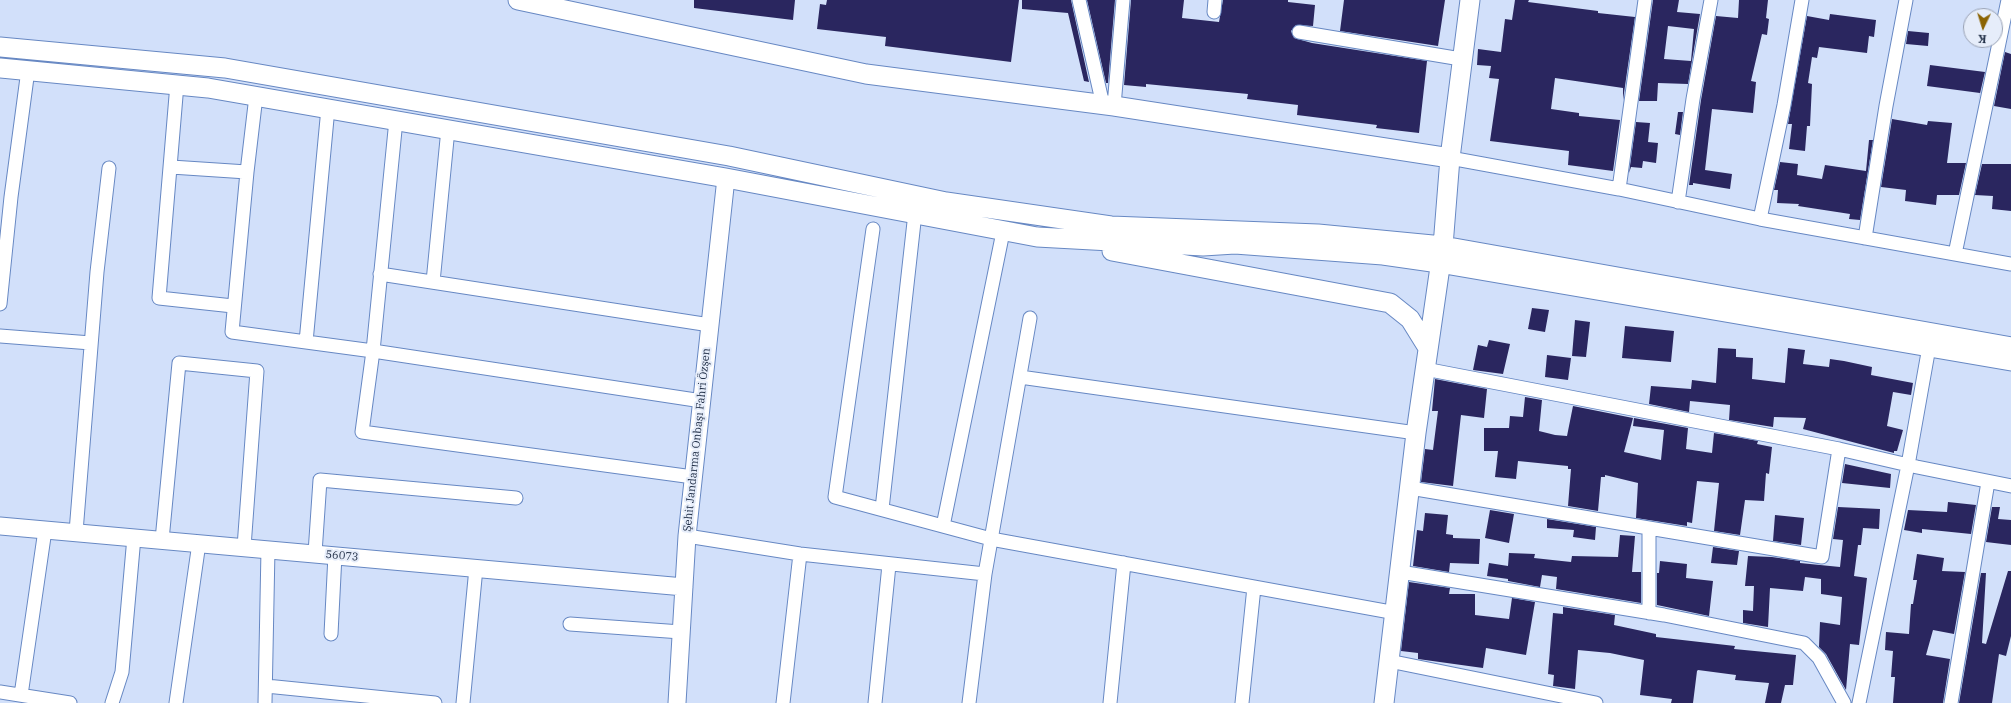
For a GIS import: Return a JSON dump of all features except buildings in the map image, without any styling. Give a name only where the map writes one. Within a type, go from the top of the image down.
[{"type":"main road","points":[[518,0],[866,74],[1108,106],[1450,158]]},
{"type":"main road","points":[[1384,703],[1396,613],[1416,433],[1441,254],[1461,59],[1470,0]]},
{"type":"main road","points":[[0,47],[225,68],[729,156],[946,202],[1111,226],[1318,234],[2011,347]]},
{"type":"main road","points":[[0,68],[177,84],[328,108],[726,178],[915,213],[1003,232],[1037,237],[1390,303],[1410,319],[1428,348]]},
{"type":"main road","points":[[1037,237],[1319,250],[1383,255],[1441,254],[2011,361]]},
{"type":"street","points":[[1079,0],[1108,106]]},
{"type":"street","points":[[1108,106],[1123,0]]},
{"type":"street","points":[[1619,189],[1645,0]]},
{"type":"street","points":[[1678,202],[1693,98],[1711,0]]},
{"type":"street","points":[[1760,219],[1784,105],[1802,0]]},
{"type":"street","points":[[1865,238],[1886,106],[1906,0]]},
{"type":"street","points":[[1955,254],[2008,0]]},
{"type":"street","points":[[1299,32],[1461,59]]},
{"type":"street","points":[[0,304],[11,197],[28,70]]},
{"type":"street","points":[[177,84],[159,298],[234,306]]},
{"type":"street","points":[[256,96],[247,172],[232,332],[373,351],[702,401]]},
{"type":"street","points":[[306,342],[328,108]]},
{"type":"street","points":[[396,120],[373,351],[362,432],[693,477]]},
{"type":"street","points":[[433,282],[448,129]]},
{"type":"street","points":[[1450,158],[1619,189],[1760,219],[2011,264]]},
{"type":"street","points":[[171,167],[247,172]]},
{"type":"street","points":[[76,532],[91,343],[109,168]]},
{"type":"street","name":"Şehit Jandarma Onbaşı Fahri Özşen","points":[[677,703],[687,536],[726,178]]},
{"type":"street","points":[[882,509],[915,213]]},
{"type":"street","points":[[873,230],[835,497],[991,539],[1396,613]]},
{"type":"street","points":[[943,526],[1003,232]]},
{"type":"street","points":[[380,274],[710,325]]},
{"type":"street","points":[[969,703],[984,574],[1030,318]]},
{"type":"street","points":[[0,336],[91,343]]},
{"type":"street","points":[[1859,703],[1908,465],[1930,347]]},
{"type":"street","points":[[162,540],[179,363],[257,371],[244,547]]},
{"type":"street","points":[[1425,369],[1839,449],[2011,486]]},
{"type":"street","points":[[1020,377],[1416,433]]},
{"type":"street","points":[[1410,488],[1822,558],[1839,449]]},
{"type":"street","points":[[315,553],[320,480],[516,498]]},
{"type":"street","points":[[1951,703],[1988,482]]},
{"type":"street","name":"56073","points":[[0,526],[684,587]]},
{"type":"street","points":[[1649,528],[1649,613]]},
{"type":"street","points":[[21,695],[45,530]]},
{"type":"street","points":[[687,536],[800,554],[889,565],[984,574]]},
{"type":"street","points":[[112,703],[122,672],[134,537]]},
{"type":"street","points":[[176,703],[199,543]]},
{"type":"street","points":[[265,703],[268,549]]},
{"type":"street","points":[[784,703],[800,554]]},
{"type":"street","points":[[331,634],[335,555]]},
{"type":"street","points":[[1110,703],[1124,563]]},
{"type":"street","points":[[875,703],[889,565]]},
{"type":"street","points":[[463,703],[476,568]]},
{"type":"street","points":[[1400,572],[1649,613],[1804,643],[1819,658],[1844,703]]},
{"type":"street","points":[[1242,703],[1254,587]]},
{"type":"street","points":[[570,624],[681,632]]},
{"type":"street","points":[[1389,661],[1596,703]]},
{"type":"street","points":[[266,686],[352,699],[435,703]]},
{"type":"street","points":[[0,692],[70,703]]}]
